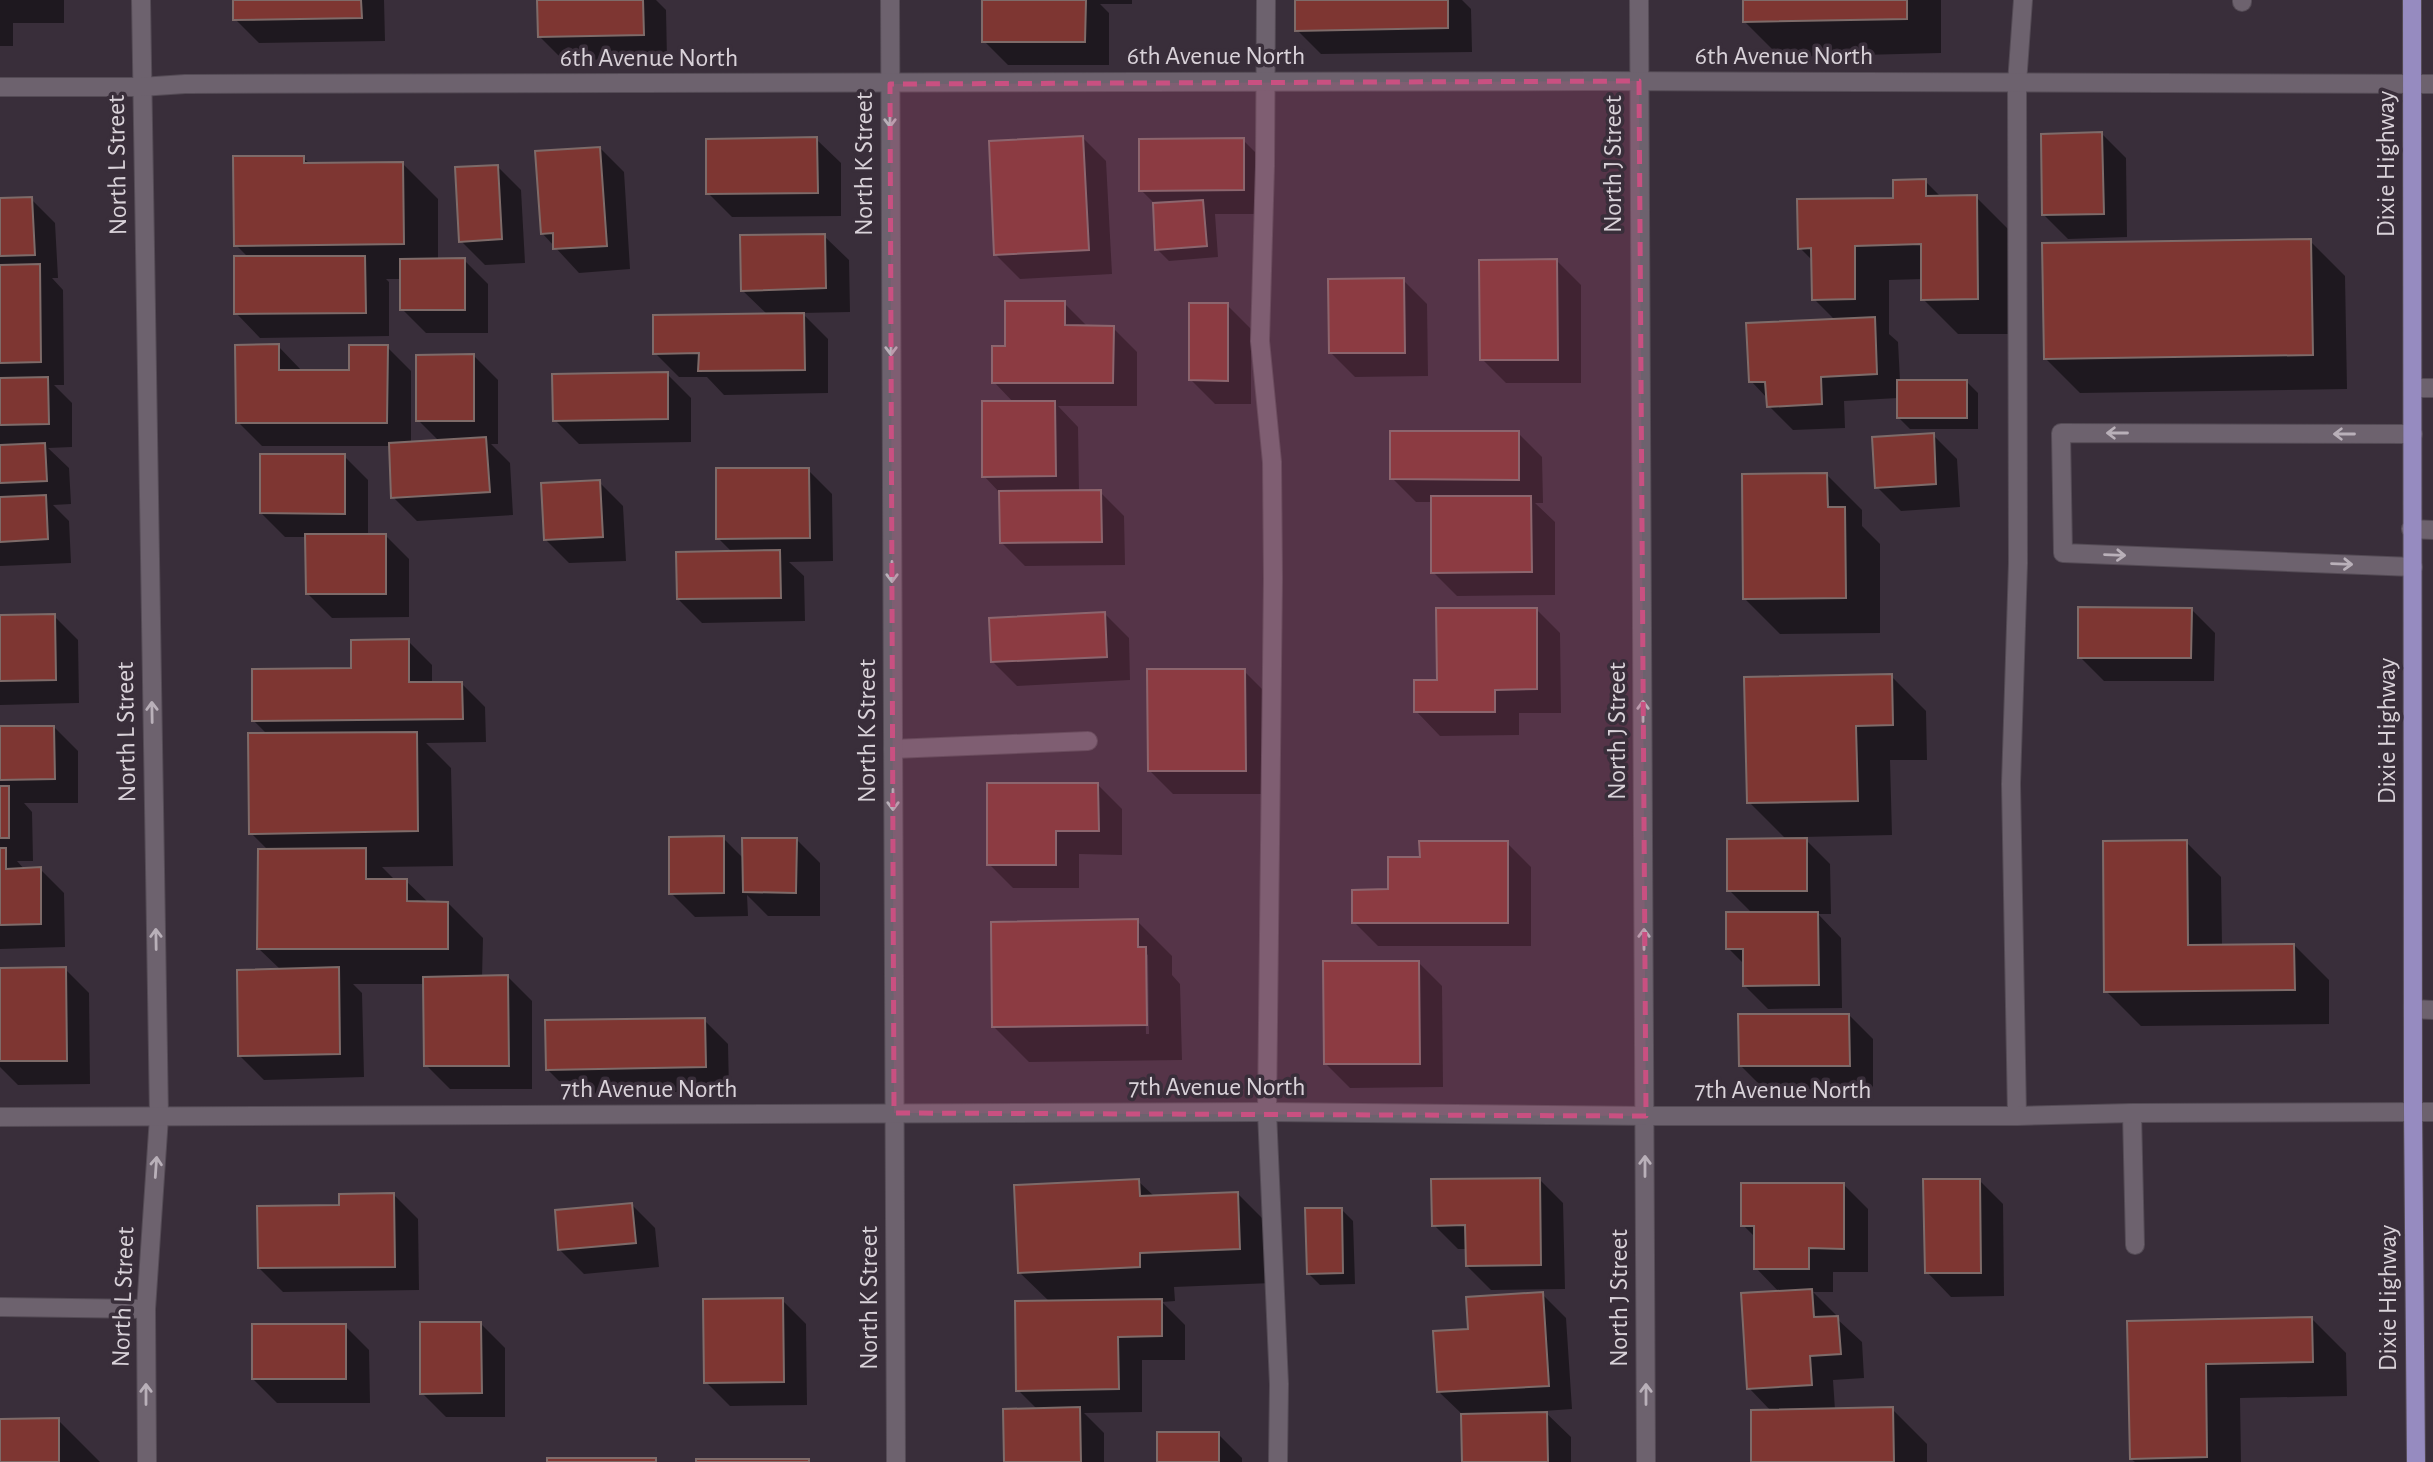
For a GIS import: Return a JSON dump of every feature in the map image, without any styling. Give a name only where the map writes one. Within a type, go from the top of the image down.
[{"type":"main road","name":"Dixie Highway","points":[[2412,0],[2416,1462]]},
{"type":"street","name":"North L Street","points":[[141,0],[159,1117],[146,1309],[146,1462]]},
{"type":"street","name":"North K Street","points":[[890,0],[895,1462]]},
{"type":"street","points":[[1266,0],[1260,341],[1272,462],[1268,1112],[1279,1384],[1279,1462]]},
{"type":"street","name":"North J Street","points":[[1639,0],[1646,1462]]},
{"type":"street","points":[[2017,1116],[2011,784],[2018,563],[2017,83],[2022,0]]},
{"type":"street","name":"6th Avenue North","points":[[0,87],[141,87],[185,84],[1639,81],[2433,84]]},
{"type":"street","points":[[2413,388],[2433,388]]},
{"type":"street","points":[[2413,434],[2061,433],[2063,552],[2413,567]]},
{"type":"street","points":[[2412,529],[2433,530]]},
{"type":"street","points":[[893,749],[1088,741]]},
{"type":"street","points":[[2413,1009],[2433,1010]]},
{"type":"street","name":"7th Avenue North","points":[[0,1117],[1268,1112],[2017,1116],[2433,1112]]},
{"type":"street","points":[[2132,1113],[2135,1245]]},
{"type":"street","points":[[0,1307],[146,1309]]},
{"type":"highlighted area","points":[[1639,81],[1646,1116],[894,1113],[890,84]]},
{"type":"building","points":[[233,0],[361,0],[362,18],[233,20]]},
{"type":"building","points":[[537,0],[643,0],[644,35],[538,37]]},
{"type":"building","points":[[982,0],[1086,0],[1085,42],[982,42]]},
{"type":"building","points":[[1295,0],[1448,0],[1448,28],[1295,31]]},
{"type":"building","points":[[1743,0],[1907,0],[1907,19],[1743,22]]},
{"type":"building","points":[[2102,132],[2104,214],[2042,215],[2041,134]]},
{"type":"building","points":[[1083,136],[1089,250],[994,255],[989,141]]},
{"type":"building","points":[[817,137],[818,193],[706,194],[706,139]]},
{"type":"building","points":[[1244,138],[1244,190],[1139,191],[1139,139]]},
{"type":"building","points":[[600,147],[607,246],[553,249],[553,233],[541,234],[535,151]]},
{"type":"building","points":[[233,156],[304,156],[304,163],[403,162],[404,244],[234,246]]},
{"type":"building","points":[[498,165],[502,239],[459,242],[455,167]]},
{"type":"building","points":[[1926,179],[1926,196],[1977,195],[1978,299],[1921,300],[1921,244],[1855,246],[1855,299],[1812,300],[1811,248],[1798,249],[1797,199],[1893,198],[1893,180]]},
{"type":"building","points":[[32,197],[35,255],[0,256],[0,198]]},
{"type":"building","points":[[1203,200],[1207,246],[1155,250],[1153,203]]},
{"type":"building","points":[[825,234],[826,288],[741,291],[740,235]]},
{"type":"building","points":[[2311,239],[2313,355],[2044,359],[2042,243]]},
{"type":"building","points":[[234,256],[365,256],[366,313],[234,314]]},
{"type":"building","points":[[465,258],[465,310],[400,310],[400,259]]},
{"type":"building","points":[[1557,259],[1558,360],[1480,360],[1479,260]]},
{"type":"building","points":[[40,264],[41,362],[0,363],[0,265]]},
{"type":"building","points":[[1404,278],[1405,353],[1329,353],[1328,279]]},
{"type":"building","points":[[1005,301],[1065,301],[1065,325],[1114,326],[1113,383],[992,383],[992,346],[1005,346]]},
{"type":"building","points":[[1189,303],[1228,303],[1228,381],[1189,380]]},
{"type":"building","points":[[804,313],[805,370],[698,371],[699,353],[653,354],[653,315]]},
{"type":"building","points":[[1875,317],[1877,374],[1821,377],[1822,404],[1767,407],[1765,382],[1749,382],[1746,323]]},
{"type":"building","points":[[279,344],[279,370],[349,370],[349,345],[388,345],[387,423],[236,423],[235,345]]},
{"type":"building","points":[[474,354],[474,421],[416,421],[416,355]]},
{"type":"building","points":[[668,372],[668,419],[553,421],[552,374]]},
{"type":"building","points":[[48,377],[49,424],[0,425],[0,378]]},
{"type":"building","points":[[1897,380],[1967,380],[1967,418],[1897,418]]},
{"type":"building","points":[[982,401],[1055,401],[1056,476],[982,477]]},
{"type":"building","points":[[1390,431],[1519,431],[1519,480],[1390,479]]},
{"type":"building","points":[[1934,433],[1936,484],[1875,488],[1872,437]]},
{"type":"building","points":[[486,437],[490,492],[391,498],[389,443]]},
{"type":"building","points":[[45,443],[47,481],[0,483],[0,445]]},
{"type":"building","points":[[260,454],[345,454],[345,514],[260,513]]},
{"type":"building","points":[[716,468],[809,468],[810,538],[716,539]]},
{"type":"building","points":[[1827,473],[1828,507],[1845,507],[1846,598],[1743,599],[1742,474]]},
{"type":"building","points":[[600,480],[603,537],[544,540],[541,483]]},
{"type":"building","points":[[1101,490],[1102,542],[1000,543],[999,491]]},
{"type":"building","points":[[46,495],[48,539],[0,542],[0,497]]},
{"type":"building","points":[[1431,496],[1531,496],[1532,572],[1431,573]]},
{"type":"building","points":[[305,534],[386,534],[386,594],[306,594]]},
{"type":"building","points":[[780,550],[781,598],[677,599],[676,552]]},
{"type":"building","points":[[2078,607],[2192,608],[2191,658],[2078,658]]},
{"type":"building","points":[[1436,608],[1537,608],[1537,689],[1495,690],[1495,712],[1414,712],[1414,680],[1437,680]]},
{"type":"building","points":[[1105,612],[1107,657],[991,662],[989,618]]},
{"type":"building","points":[[55,614],[56,680],[0,681],[0,615]]},
{"type":"building","points":[[409,639],[409,682],[462,682],[463,719],[252,721],[252,669],[351,668],[351,640]]},
{"type":"building","points":[[1147,669],[1245,669],[1246,771],[1148,771]]},
{"type":"building","points":[[1892,674],[1893,725],[1856,726],[1858,801],[1747,803],[1744,677]]},
{"type":"building","points":[[0,726],[54,726],[55,779],[0,780]]},
{"type":"building","points":[[417,732],[418,831],[249,834],[248,733]]},
{"type":"building","points":[[987,783],[1098,783],[1099,831],[1056,831],[1056,865],[987,865]]},
{"type":"building","points":[[0,786],[9,786],[9,838],[0,838]]},
{"type":"building","points":[[724,836],[724,893],[669,894],[669,837]]},
{"type":"building","points":[[742,838],[797,838],[796,893],[743,892]]},
{"type":"building","points":[[1807,838],[1807,891],[1727,891],[1727,839]]},
{"type":"building","points":[[2187,840],[2188,945],[2294,944],[2295,990],[2104,992],[2103,841]]},
{"type":"building","points":[[1419,841],[1508,841],[1508,923],[1352,923],[1352,890],[1388,889],[1388,857],[1420,857]]},
{"type":"building","points":[[0,848],[6,848],[6,869],[41,867],[41,924],[0,925]]},
{"type":"building","points":[[366,848],[366,879],[407,879],[407,901],[448,902],[448,949],[257,949],[258,849]]},
{"type":"building","points":[[1726,912],[1818,912],[1819,985],[1743,986],[1743,949],[1726,949]]},
{"type":"building","points":[[1138,919],[1138,947],[1146,947],[1147,1025],[992,1027],[991,922]]},
{"type":"building","points":[[1323,961],[1419,961],[1420,1064],[1324,1064]]},
{"type":"building","points":[[66,967],[67,1061],[0,1061],[0,968]]},
{"type":"building","points":[[339,967],[340,1054],[238,1056],[237,970]]},
{"type":"building","points":[[508,975],[509,1066],[424,1066],[423,977]]},
{"type":"building","points":[[1738,1014],[1849,1014],[1850,1066],[1739,1066]]},
{"type":"building","points":[[705,1018],[706,1067],[546,1070],[545,1020]]},
{"type":"building","points":[[1540,1178],[1541,1265],[1466,1266],[1465,1225],[1432,1226],[1431,1179]]},
{"type":"building","points":[[1139,1179],[1140,1196],[1238,1192],[1240,1249],[1140,1253],[1140,1267],[1018,1273],[1014,1185]]},
{"type":"building","points":[[1923,1179],[1980,1179],[1981,1273],[1925,1273]]},
{"type":"building","points":[[1741,1183],[1844,1183],[1844,1249],[1809,1248],[1809,1269],[1754,1269],[1754,1226],[1741,1226]]},
{"type":"building","points":[[394,1193],[395,1267],[258,1268],[257,1206],[339,1205],[339,1194]]},
{"type":"building","points":[[632,1203],[636,1243],[558,1250],[555,1210]]},
{"type":"building","points":[[1305,1208],[1342,1208],[1343,1273],[1307,1274]]},
{"type":"building","points":[[1812,1289],[1814,1317],[1838,1316],[1841,1354],[1810,1356],[1812,1385],[1747,1389],[1741,1293]]},
{"type":"building","points":[[1543,1292],[1549,1386],[1437,1392],[1433,1331],[1468,1329],[1466,1297]]},
{"type":"building","points":[[783,1298],[784,1382],[704,1383],[703,1299]]},
{"type":"building","points":[[1162,1299],[1162,1336],[1118,1337],[1119,1389],[1016,1391],[1015,1301]]},
{"type":"building","points":[[2312,1317],[2313,1362],[2206,1364],[2207,1457],[2130,1459],[2127,1321]]},
{"type":"building","points":[[420,1322],[481,1322],[482,1393],[420,1394]]},
{"type":"building","points":[[252,1324],[346,1324],[346,1379],[252,1379]]},
{"type":"building","points":[[1080,1407],[1081,1462],[1004,1462],[1003,1409]]},
{"type":"building","points":[[1893,1407],[1894,1462],[1751,1462],[1751,1410]]},
{"type":"building","points":[[1547,1412],[1548,1462],[1462,1462],[1461,1414]]},
{"type":"building","points":[[59,1418],[59,1462],[0,1462],[0,1419]]},
{"type":"building","points":[[1157,1432],[1219,1432],[1219,1462],[1157,1462]]},
{"type":"building","points":[[547,1458],[656,1458],[656,1462],[547,1462]]},
{"type":"building","points":[[696,1459],[809,1459],[809,1462],[696,1462]]}]
